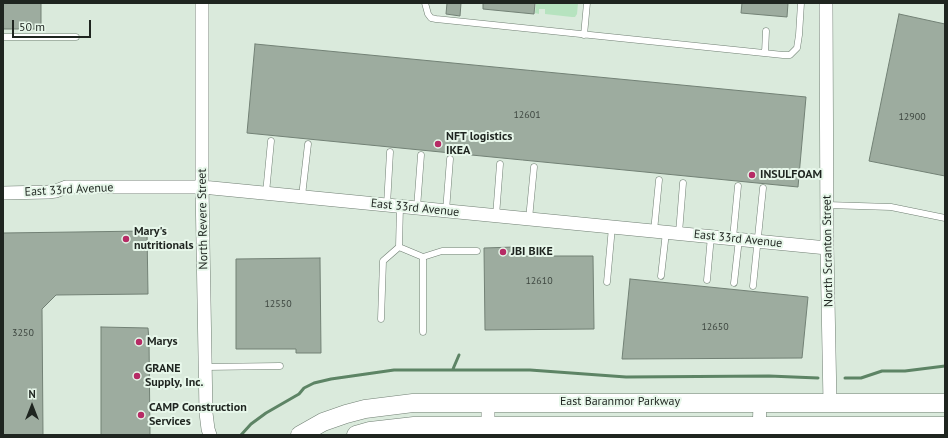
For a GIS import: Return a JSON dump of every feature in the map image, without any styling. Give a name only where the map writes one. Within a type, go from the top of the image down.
[{"type":"street","name":"North Revere Street","points":[[202,3],[202,187],[205,367],[206,417],[210,435]]},
{"type":"street","name":"North Scranton Street","points":[[826,3],[827,248],[830,403]]},
{"type":"street","name":"East 33rd Avenue","points":[[3,193],[48,192],[66,187],[202,187],[827,248]]},
{"type":"street","points":[[488,402],[488,430]]},
{"type":"street","name":"East Baranmor Parkway","points":[[300,435],[323,422],[346,414],[365,409],[413,403],[945,403]]},
{"type":"street","points":[[759,430],[760,403]]},
{"type":"street","name":"East Baranmor Parkway","points":[[356,435],[383,429],[414,426],[488,430],[894,431],[945,426]]},
{"type":"lane","points":[[425,3],[428,14],[431,18],[436,19],[783,56],[790,55],[794,52],[798,43],[801,3]]},
{"type":"lane","points":[[584,35],[587,3]]},
{"type":"lane","points":[[765,53],[766,31]]},
{"type":"lane","points":[[3,37],[76,37]]},
{"type":"lane","points":[[266,193],[272,140]]},
{"type":"lane","points":[[302,196],[308,144]]},
{"type":"lane","points":[[390,152],[393,205],[399,247]]},
{"type":"lane","points":[[417,208],[421,155]]},
{"type":"lane","points":[[446,211],[450,159]]},
{"type":"lane","points":[[496,216],[500,164]]},
{"type":"lane","points":[[529,219],[534,166]]},
{"type":"lane","points":[[658,180],[666,232]]},
{"type":"lane","points":[[661,276],[666,232],[683,182]]},
{"type":"lane","points":[[734,283],[738,186]]},
{"type":"lane","points":[[753,286],[763,188]]},
{"type":"lane","points":[[827,205],[891,207],[945,218]]},
{"type":"lane","points":[[607,282],[612,227]]},
{"type":"lane","points":[[707,280],[711,236]]},
{"type":"lane","points":[[399,247],[423,257],[442,251],[477,250]]},
{"type":"lane","points":[[381,318],[383,261],[399,247]]},
{"type":"lane","points":[[423,257],[423,332]]},
{"type":"lane","points":[[205,367],[280,366]]},
{"type":"green space","points":[[536,3],[578,3],[577,14],[575,17],[572,17],[545,14],[545,9],[539,9],[539,14],[535,13]]},
{"type":"building","points":[[3,3],[41,3],[41,29],[3,29]]},
{"type":"building","points":[[447,3],[461,3],[460,16],[446,14]]},
{"type":"building","points":[[483,3],[535,3],[534,14],[483,9]]},
{"type":"building","points":[[742,3],[788,3],[787,17],[741,13]]},
{"type":"building","points":[[899,14],[945,24],[945,176],[869,161]]},
{"type":"building","points":[[255,44],[806,97],[798,187],[247,133]]},
{"type":"building","points":[[147,231],[148,294],[56,295],[42,309],[43,435],[3,435],[3,233]]},
{"type":"building","points":[[514,247],[514,256],[593,256],[594,329],[485,330],[484,248]]},
{"type":"building","points":[[320,258],[321,353],[296,353],[296,349],[236,349],[236,259]]},
{"type":"building","points":[[630,279],[808,297],[802,358],[622,359]]},
{"type":"building","points":[[101,327],[148,328],[150,435],[101,435]]},
{"type":"waterway","points":[[453,369],[459,355]]},
{"type":"waterway","points":[[845,378],[861,378],[882,371],[905,371],[945,366]]},
{"type":"waterway","points":[[241,435],[251,424],[266,413],[299,394],[304,388],[314,383],[331,379],[394,370],[530,370],[626,377],[769,376],[818,378]]},
{"type":"place","name":"NFT logistics IKEA","points":[[438,144]]},
{"type":"place","name":"INSULFOAM","points":[[752,175]]},
{"type":"place","name":"Mary's nutritionals","points":[[126,239]]},
{"type":"place","name":"JBI BIKE","points":[[503,252]]},
{"type":"place","name":"Marys","points":[[139,342]]},
{"type":"place","name":"GRANE Supply, Inc.","points":[[137,376]]},
{"type":"place","name":"CAMP Construction Services","points":[[141,415]]}]
